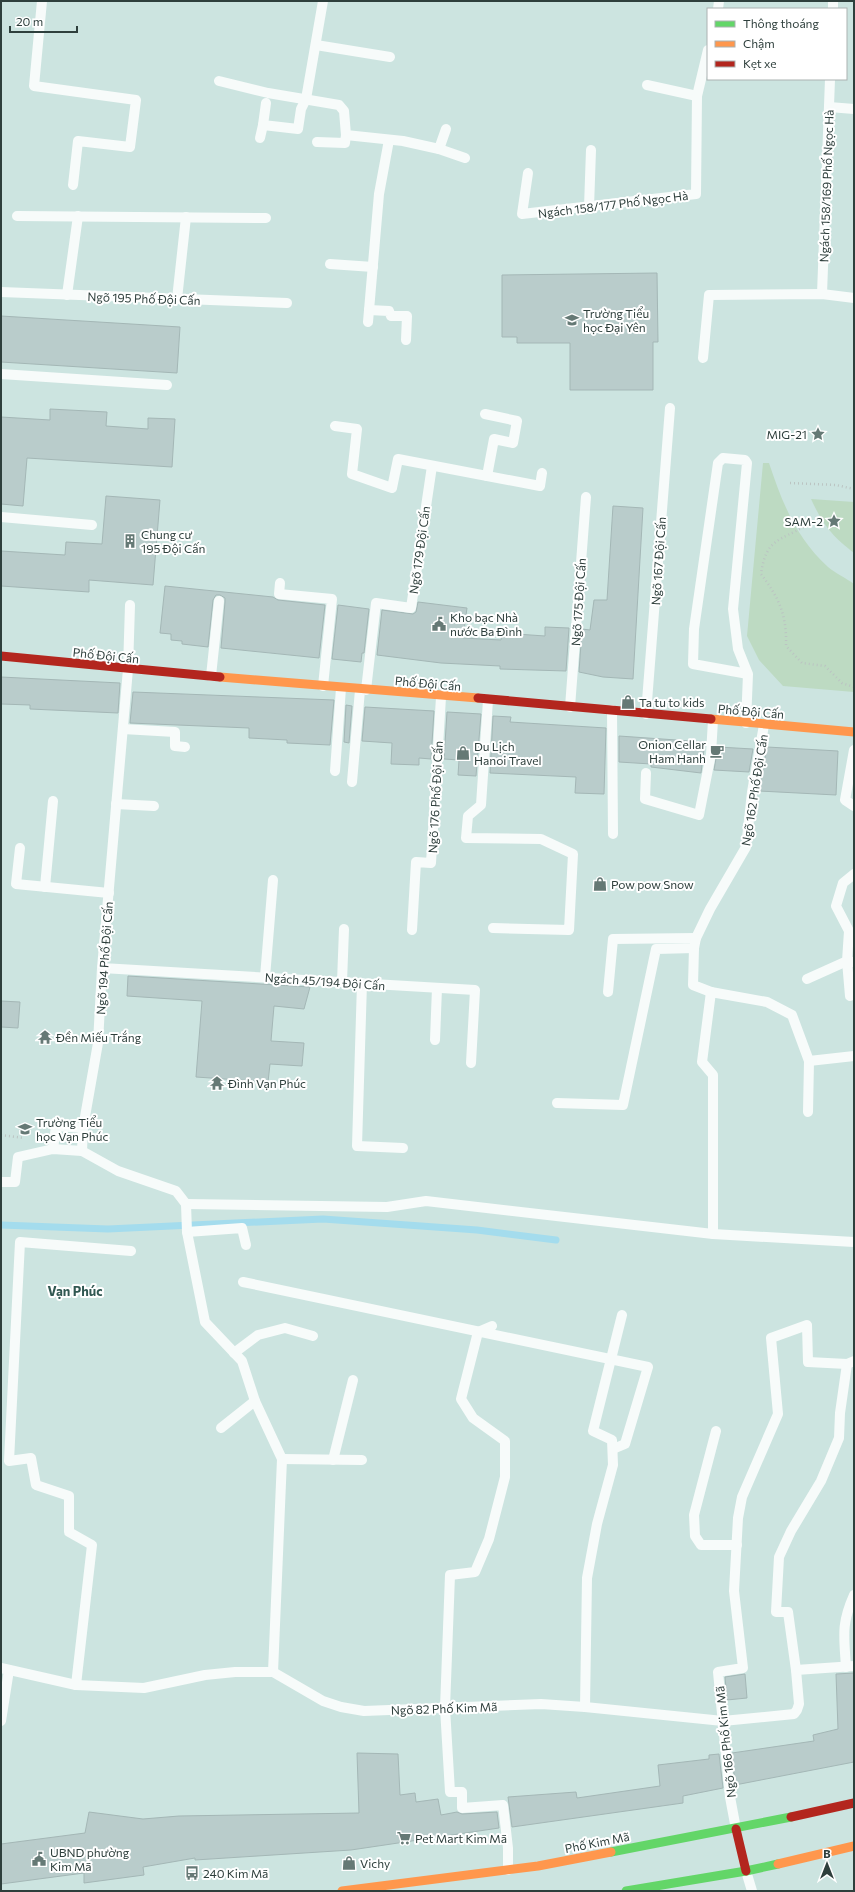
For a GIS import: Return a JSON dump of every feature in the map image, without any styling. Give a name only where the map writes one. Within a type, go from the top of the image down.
[{"type":"street","name":"Phố Đội Cấn","points":[[1,656],[441,697],[612,710],[746,724],[854,732]]},
{"type":"street","name":"Phố Kim Mã","points":[[342,1891],[538,1866],[736,1828],[854,1803]]},
{"type":"street","points":[[736,1828],[746,1871]]},
{"type":"street","points":[[626,1891],[664,1888],[854,1846]]},
{"type":"lane","points":[[42,1],[34,86],[136,100],[130,147],[78,141],[73,185]]},
{"type":"lane","points":[[263,125],[298,129],[301,109],[306,99],[323,1]]},
{"type":"lane","points":[[316,45],[390,57]]},
{"type":"lane","name":"Ngách 158/177 Phố Ngọc Hà","points":[[528,173],[522,214],[696,194],[697,96],[707,54]]},
{"type":"lane","name":"Ngách 158/169 Phố Ngọc Hà","points":[[822,294],[830,80]]},
{"type":"lane","points":[[219,81],[268,93],[339,105],[344,110],[346,135],[345,143],[317,142]]},
{"type":"lane","points":[[648,85],[697,96]]},
{"type":"lane","points":[[260,138],[266,104]]},
{"type":"lane","points":[[829,107],[854,109]]},
{"type":"lane","points":[[439,149],[446,129]]},
{"type":"lane","points":[[346,135],[389,140],[439,149],[464,158]]},
{"type":"lane","points":[[368,322],[379,194],[389,140]]},
{"type":"lane","points":[[589,207],[591,150]]},
{"type":"lane","points":[[17,216],[266,218]]},
{"type":"lane","points":[[67,295],[78,216]]},
{"type":"lane","points":[[177,299],[186,217]]},
{"type":"lane","points":[[330,264],[373,267]]},
{"type":"lane","name":"Ngõ 195 Phố Đội Cấn","points":[[1,292],[287,303]]},
{"type":"lane","points":[[703,358],[709,295],[822,294],[854,298]]},
{"type":"lane","points":[[369,310],[389,311],[391,316],[406,316],[406,340]]},
{"type":"lane","points":[[1,374],[167,385]]},
{"type":"lane","name":"Ngõ 167 Đội Cấn","points":[[646,714],[670,408]]},
{"type":"lane","points":[[485,414],[517,421],[513,443],[494,439],[487,476]]},
{"type":"lane","points":[[335,426],[357,429],[352,474],[392,488],[398,459],[540,486],[542,473]]},
{"type":"lane","points":[[746,724],[748,674],[738,649],[733,609],[747,463],[745,460],[723,458],[718,463],[694,629],[693,664],[748,674]]},
{"type":"lane","name":"Ngõ 179 Đội Cấn","points":[[363,690],[376,603],[411,608],[432,466]]},
{"type":"lane","name":"Ngõ 175 Đội Cấn","points":[[570,707],[586,497]]},
{"type":"lane","points":[[1,517],[92,525]]},
{"type":"lane","points":[[280,584],[279,594],[332,599],[323,686]]},
{"type":"lane","points":[[211,676],[219,601]]},
{"type":"lane","name":"Ngõ 194 Phố Đội Cấn","points":[[82,1151],[83,1128],[98,1044],[102,968],[128,669],[130,605]]},
{"type":"lane","points":[[335,771],[341,688]]},
{"type":"lane","points":[[352,782],[363,690]]},
{"type":"lane","name":"Ngõ 176 Phố Đội Cấn","points":[[412,930],[416,862],[431,863],[441,697]]},
{"type":"lane","points":[[488,700],[481,805],[468,816],[466,838],[541,839],[573,854],[569,930],[493,928]]},
{"type":"lane","points":[[612,710],[613,834]]},
{"type":"lane","points":[[646,773],[645,799],[699,815],[711,754],[713,720]]},
{"type":"lane","name":"Ngõ 162 Phố Đội Cấn","points":[[695,943],[710,908],[746,847],[752,792],[764,725]]},
{"type":"lane","points":[[123,729],[175,732],[175,746],[185,746]]},
{"type":"lane","points":[[854,750],[845,800],[854,806]]},
{"type":"lane","points":[[45,887],[53,800]]},
{"type":"lane","points":[[116,804],[154,806]]},
{"type":"lane","points":[[20,848],[16,884],[109,893]]},
{"type":"lane","points":[[850,996],[851,962],[849,931],[836,906],[843,883],[854,874]]},
{"type":"lane","points":[[265,977],[272,880]]},
{"type":"lane","points":[[342,982],[344,929]]},
{"type":"lane","points":[[608,992],[613,939],[695,943]]},
{"type":"lane","points":[[695,943],[693,985],[711,992],[767,1002],[792,1015],[809,1061],[808,1112]]},
{"type":"lane","points":[[556,1103],[623,1105],[656,949],[695,943]]},
{"type":"lane","points":[[807,979],[851,962]]},
{"type":"lane","name":"Ngách 45/194 Đội Cấn","points":[[102,968],[475,990],[471,1064]]},
{"type":"lane","points":[[362,983],[356,1146],[403,1148]]},
{"type":"lane","points":[[435,1040],[437,988]]},
{"type":"lane","points":[[711,992],[702,1062],[713,1075],[713,1234]]},
{"type":"lane","points":[[809,1061],[854,1056]]},
{"type":"lane","points":[[53,1148],[56,1126],[83,1128]]},
{"type":"lane","points":[[1,1182],[15,1182],[18,1157],[53,1148],[82,1151],[118,1171],[176,1191],[186,1204],[187,1232],[205,1322],[242,1362],[255,1401],[282,1460],[273,1672],[235,1672],[205,1675],[144,1688],[76,1685],[5,1669],[1,1721]]},
{"type":"lane","points":[[186,1204],[387,1207],[408,1203],[432,1202],[713,1234],[854,1242]]},
{"type":"lane","points":[[187,1232],[242,1228],[246,1245]]},
{"type":"lane","points":[[76,1685],[92,1545],[69,1532],[69,1496],[36,1485],[31,1458],[9,1461],[20,1242],[131,1251]]},
{"type":"lane","points":[[243,1282],[648,1367],[625,1444],[613,1449]]},
{"type":"lane","points":[[585,1706],[587,1578],[598,1524],[613,1465],[612,1440],[593,1431],[622,1315]]},
{"type":"lane","name":"Ngõ 166 Phố Kim Mã","points":[[736,1828],[730,1797],[724,1721],[718,1672],[743,1668],[734,1591],[738,1518],[742,1497],[778,1414],[771,1338],[807,1325],[808,1362],[851,1363]]},
{"type":"lane","points":[[478,1332],[492,1326]]},
{"type":"lane","points":[[234,1353],[258,1334],[285,1328],[314,1336]]},
{"type":"lane","points":[[478,1332],[461,1399],[473,1418],[505,1441],[505,1477],[489,1539],[475,1572],[450,1575],[445,1708],[450,1792],[462,1792],[462,1808],[503,1805],[508,1848],[508,1870]]},
{"type":"lane","points":[[851,1363],[840,1413],[839,1438],[821,1481],[791,1531],[779,1557],[776,1612],[788,1612],[796,1670],[850,1667],[844,1631],[845,1614],[854,1595]]},
{"type":"lane","points":[[333,1460],[353,1380]]},
{"type":"lane","points":[[221,1428],[255,1401]]},
{"type":"lane","points":[[716,1431],[694,1515],[695,1536],[701,1544],[737,1544]]},
{"type":"lane","points":[[282,1460],[362,1460]]},
{"type":"lane","name":"Ngõ 82 Phố Kim Mã","points":[[273,1672],[323,1701],[364,1711],[541,1704],[585,1706],[724,1721],[794,1714],[799,1704],[796,1670]]},
{"type":"lane","points":[[746,1871],[752,1891]]},
{"type":"path","points":[[790,483],[836,486],[854,489]]},
{"type":"path","points":[[807,525],[773,542],[763,557],[761,574],[773,590],[784,614],[787,627],[786,646],[802,663],[825,666],[842,683],[854,687]]},
{"type":"green space","points":[[763,463],[769,463],[779,492],[791,519],[807,544],[828,567],[854,584],[854,692],[783,686],[759,660],[747,636]]},
{"type":"green space","points":[[811,499],[854,502],[854,553],[840,541],[824,523]]},
{"type":"building","points":[[657,273],[658,342],[653,342],[653,390],[570,390],[570,343],[517,343],[517,337],[502,337],[502,275]]},
{"type":"building","points":[[1,316],[180,327],[177,373],[1,362]]},
{"type":"building","points":[[50,409],[107,412],[106,426],[148,429],[148,418],[175,419],[172,467],[27,458],[23,506],[1,504],[1,417],[50,420]]},
{"type":"building","points":[[106,496],[160,500],[153,585],[89,580],[89,592],[1,586],[1,551],[65,555],[66,542],[102,544]]},
{"type":"building","points":[[613,506],[643,508],[633,679],[603,677],[579,672],[582,629],[590,630],[594,600],[607,600]]},
{"type":"building","points":[[165,586],[273,597],[278,600],[325,605],[319,658],[221,648],[225,598],[220,595],[216,595],[213,600],[208,647],[182,644],[182,641],[171,640],[171,634],[160,633]]},
{"type":"building","points":[[418,602],[467,608],[463,638],[501,640],[502,633],[545,636],[545,627],[569,628],[566,671],[500,669],[500,666],[441,663],[377,655],[382,610],[413,614],[416,612]]},
{"type":"building","points":[[338,605],[369,609],[364,653],[362,653],[361,662],[332,659]]},
{"type":"building","points":[[1,677],[120,683],[118,713],[30,709],[30,705],[1,704]]},
{"type":"building","points":[[133,692],[334,700],[330,745],[287,743],[287,740],[249,738],[249,728],[130,723]]},
{"type":"building","points":[[346,705],[352,706],[349,743],[344,742]]},
{"type":"building","points":[[365,707],[434,711],[431,759],[419,758],[419,765],[391,764],[392,743],[362,741]]},
{"type":"building","points":[[447,712],[481,714],[476,776],[458,775],[459,760],[444,759]]},
{"type":"building","points":[[493,716],[511,717],[510,722],[606,728],[604,794],[575,793],[576,777],[490,773]]},
{"type":"building","points":[[619,736],[705,742],[701,773],[651,767],[651,764],[619,762]]},
{"type":"building","points":[[718,747],[753,749],[749,772],[714,770]]},
{"type":"building","points":[[767,747],[838,751],[836,795],[759,791]]},
{"type":"building","points":[[128,976],[310,987],[304,1009],[274,1006],[271,1041],[304,1043],[302,1066],[270,1064],[268,1082],[196,1077],[202,1001],[127,996]]},
{"type":"building","points":[[1,1001],[20,1002],[18,1028],[1,1027]]},
{"type":"building","points":[[854,1673],[854,1762],[735,1785],[732,1753],[814,1741],[813,1735],[838,1729],[836,1674]]},
{"type":"building","points":[[745,1674],[747,1698],[727,1700],[725,1677]]},
{"type":"building","points":[[357,1753],[398,1754],[400,1795],[415,1793],[416,1802],[438,1799],[441,1815],[457,1812],[462,1814],[497,1812],[499,1828],[351,1850],[195,1860],[195,1858],[143,1867],[144,1875],[84,1883],[84,1873],[1,1884],[1,1844],[85,1833],[89,1812],[143,1819],[179,1816],[359,1813]]},
{"type":"building","points":[[719,1754],[723,1788],[683,1796],[683,1803],[512,1827],[508,1797],[576,1792],[577,1798],[660,1786],[658,1765],[709,1759],[709,1755]]},
{"type":"waterway","points":[[1,1225],[108,1229],[323,1219],[477,1230],[556,1240]]},
{"type":"traffic: fast","points":[[611,1852],[791,1817]]},
{"type":"traffic: fast","points":[[626,1891],[746,1871],[778,1864]]},
{"type":"traffic: slow","points":[[220,677],[478,698]]},
{"type":"traffic: slow","points":[[711,719],[854,732]]},
{"type":"traffic: slow","points":[[778,1864],[854,1846]]},
{"type":"traffic: slow","points":[[342,1891],[538,1866],[611,1852]]},
{"type":"traffic: jam","points":[[1,656],[220,677]]},
{"type":"traffic: jam","points":[[478,698],[711,719]]},
{"type":"traffic: jam","points":[[791,1817],[854,1803]]},
{"type":"traffic: jam","points":[[736,1829],[746,1871]]},
{"type":"place","name":"Trường Tiểu học Đại Yên","points":[[572,320]]},
{"type":"place","name":"MIG-21","points":[[818,434]]},
{"type":"place","name":"SAM-2","points":[[834,521]]},
{"type":"place","name":"Chung cư 195 Đội Cấn","points":[[130,541]]},
{"type":"place","name":"Kho bạc Nhà nước Ba Đình","points":[[439,624]]},
{"type":"place","name":"Ta tu to kids","points":[[628,702]]},
{"type":"place","name":"Onion Cellar Ham Hanh","points":[[717,751]]},
{"type":"place","name":"Du Lịch Hanoi Travel","points":[[463,753]]},
{"type":"place","name":"Pow pow Snow","points":[[600,884]]},
{"type":"place","name":"Đền Miếu Trắng","points":[[45,1037]]},
{"type":"place","name":"Đình Vạn Phúc","points":[[217,1083]]},
{"type":"place","name":"Trường Tiểu học Vạn Phúc","points":[[25,1129]]},
{"type":"place","name":"Pet Mart Kim Mã","points":[[404,1838]]},
{"type":"place","name":"UBND phường Kim Mã","points":[[39,1859]]},
{"type":"place","name":"Vichy","points":[[349,1863]]},
{"type":"place","name":"240 Kim Mã","points":[[192,1873]]},
{"type":"district","name":"Vạn Phúc","points":[[75,1291]]}]
